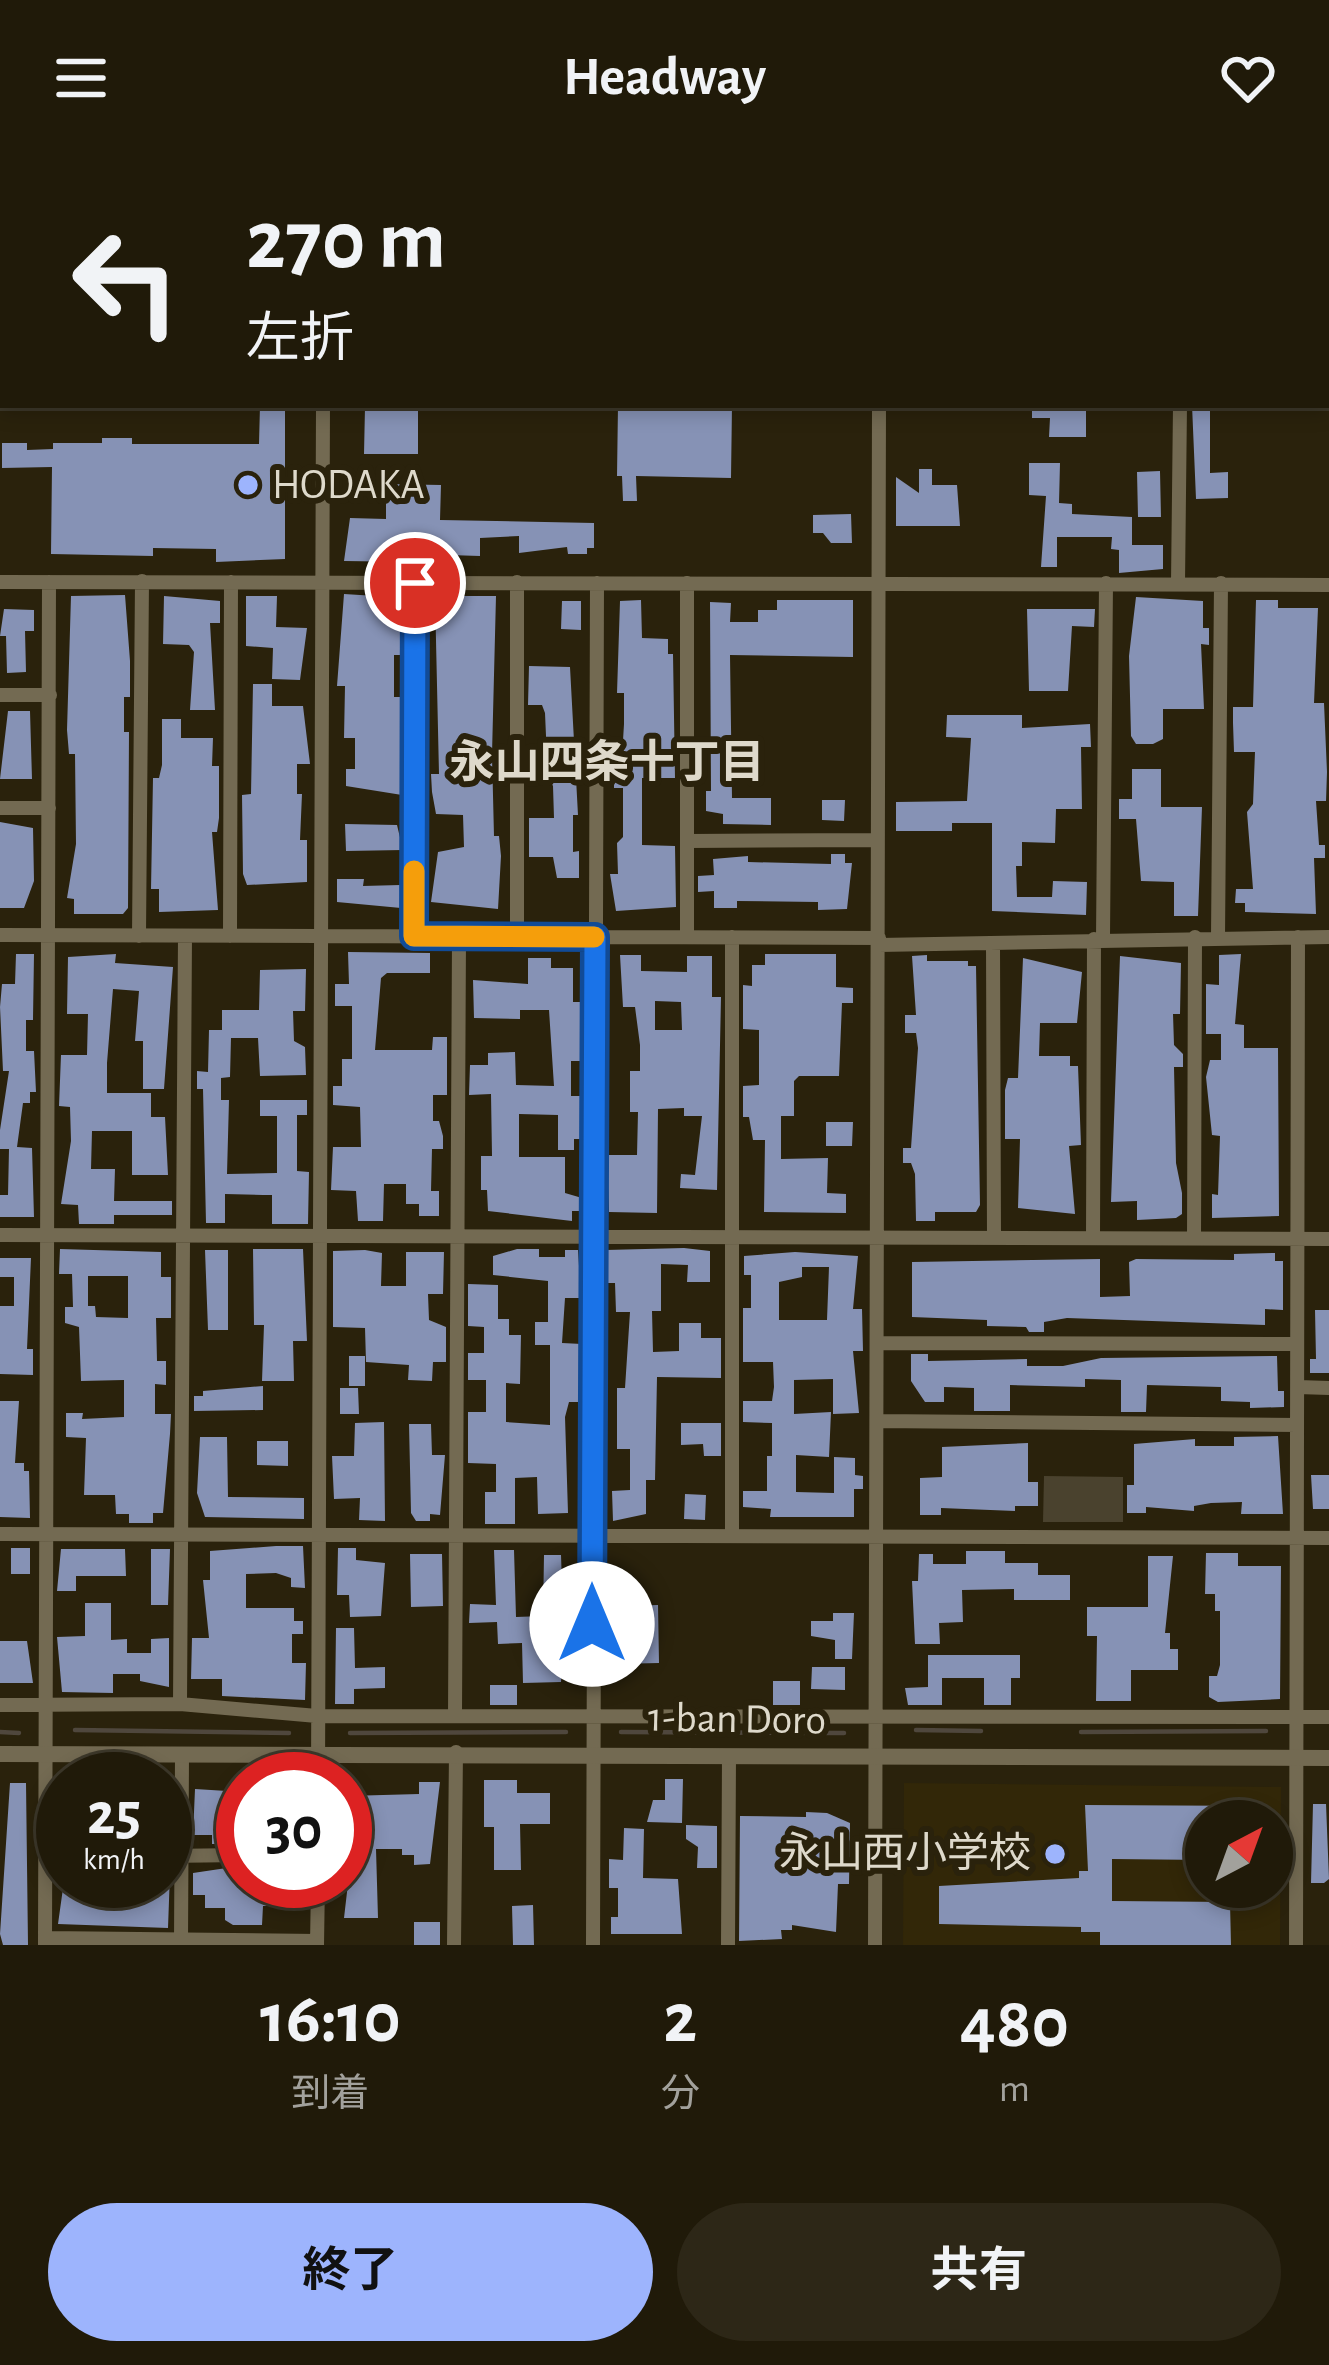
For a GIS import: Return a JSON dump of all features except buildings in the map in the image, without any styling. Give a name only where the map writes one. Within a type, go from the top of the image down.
[{"type":"street","points":[[318,1752],[323,408]]},
{"type":"street","points":[[875,1945],[879,408]]},
{"type":"street","points":[[1178,583],[1180,408]]},
{"type":"street","points":[[139,935],[142,581]]},
{"type":"street","points":[[0,582],[1329,585]]},
{"type":"street","points":[[45,1752],[49,582]]},
{"type":"street","points":[[230,936],[231,582]]},
{"type":"street","points":[[517,582],[517,937]]},
{"type":"street","points":[[414,936],[415,583]]},
{"type":"street","points":[[687,583],[687,937]]},
{"type":"street","points":[[1093,1238],[1106,583]]},
{"type":"street","points":[[592,1945],[597,584]]},
{"type":"street","points":[[1219,937],[1221,584]]},
{"type":"street","points":[[0,694],[50,695]]},
{"type":"street","points":[[0,808],[49,808]]},
{"type":"street","points":[[689,841],[878,840]]},
{"type":"street","points":[[0,934],[731,937],[993,944],[1329,937]]},
{"type":"street","points":[[180,1704],[185,936]]},
{"type":"street","points":[[455,1716],[459,937]]},
{"type":"street","points":[[731,937],[732,1536]]},
{"type":"street","points":[[1194,1238],[1195,937]]},
{"type":"street","points":[[1296,1945],[1298,937]]},
{"type":"street","points":[[993,944],[994,1238]]},
{"type":"street","points":[[0,1235],[1329,1239]]},
{"type":"street","points":[[878,1343],[1297,1344]]},
{"type":"street","points":[[1298,1388],[1329,1388]]},
{"type":"street","points":[[878,1421],[1297,1425]]},
{"type":"street","points":[[0,1534],[1329,1538]]},
{"type":"street","points":[[0,1705],[180,1704],[317,1716],[1329,1717]]},
{"type":"street","name":"1-ban Doro","points":[[372,1754],[594,1751],[876,1758],[1329,1758]]},
{"type":"street","points":[[454,1945],[456,1752]]},
{"type":"street","name":"1-ban Doro","points":[[0,1754],[36,1756]]},
{"type":"street","points":[[728,1945],[729,1756]]},
{"type":"street","points":[[45,1908],[45,1941],[316,1943],[317,1908]]},
{"type":"street","points":[[178,1908],[181,1942]]},
{"type":"shaded area","points":[[1044,1476],[1123,1477],[1123,1522],[1043,1522]]},
{"type":"shaded area","name":"永山西小学校","points":[[904,1783],[1281,1787],[1281,1800],[1185,1800],[1185,1908],[1280,1908],[1280,1945],[903,1945]]},
{"type":"waterway","points":[[75,1730],[289,1733]]},
{"type":"waterway","points":[[916,1730],[981,1731]]},
{"type":"waterway","points":[[1081,1732],[1266,1731]]},
{"type":"waterway","points":[[0,1732],[19,1733]]},
{"type":"waterway","points":[[350,1733],[566,1732]]},
{"type":"waterway","points":[[621,1732],[844,1733]]},
{"type":"slow traffic","points":[[414,871],[414,936],[594,937]]},
{"type":"place","name":"HODAKA","points":[[248,485]]},
{"type":"place","name":"永山西小学校","points":[[1055,1854]]},
{"type":"district","name":"永山四条十丁目","points":[[607,763]]},
{"type":"route","points":[[415,583],[414,936],[595,937],[592,1624]]}]
